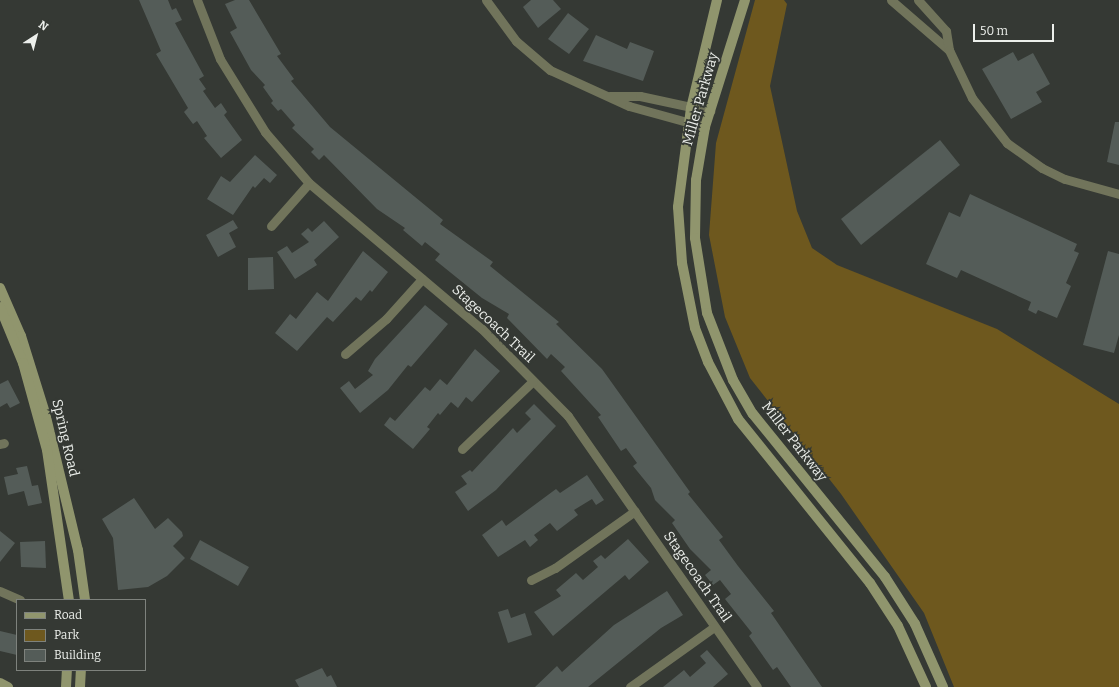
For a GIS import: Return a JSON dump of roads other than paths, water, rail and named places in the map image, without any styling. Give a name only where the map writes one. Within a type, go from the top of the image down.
[{"type":"street","name":"Stagecoach Trail","points":[[197,0],[209,35],[238,90],[265,132],[309,183],[482,329],[583,435],[714,627],[757,687]]},
{"type":"street","points":[[486,0],[508,31],[535,60],[571,82],[689,123],[705,127]]},
{"type":"street","name":"Miller Parkway","points":[[717,0],[692,107],[681,180],[678,236],[696,328],[708,362],[751,438],[887,607],[926,687]]},
{"type":"street","name":"Miller Parkway","points":[[745,0],[705,127],[696,180],[695,238],[700,286],[719,348],[733,380],[767,435],[901,601],[943,687]]},
{"type":"street","points":[[891,0],[949,50]]},
{"type":"street","points":[[918,0],[946,31],[949,50],[972,98],[1007,143],[1042,168],[1065,179],[1119,194]]},
{"type":"street","points":[[609,96],[628,94],[710,111]]},
{"type":"street","points":[[271,226],[309,183]]},
{"type":"street","points":[[345,354],[386,319],[422,279]]},
{"type":"street","name":"Spring Road","points":[[0,288],[21,336],[45,413],[78,550],[85,599]]},
{"type":"street","name":"Spring Road","points":[[0,307],[23,363],[47,450],[69,599]]},
{"type":"street","points":[[462,449],[533,381]]},
{"type":"street","points":[[531,580],[555,568],[635,511]]},
{"type":"street","points":[[0,591],[18,599]]},
{"type":"street","points":[[630,687],[714,627]]},
{"type":"street","points":[[66,687],[67,671]]},
{"type":"street","points":[[80,687],[81,671]]},
{"type":"street","points":[[0,683],[8,687]]}]
